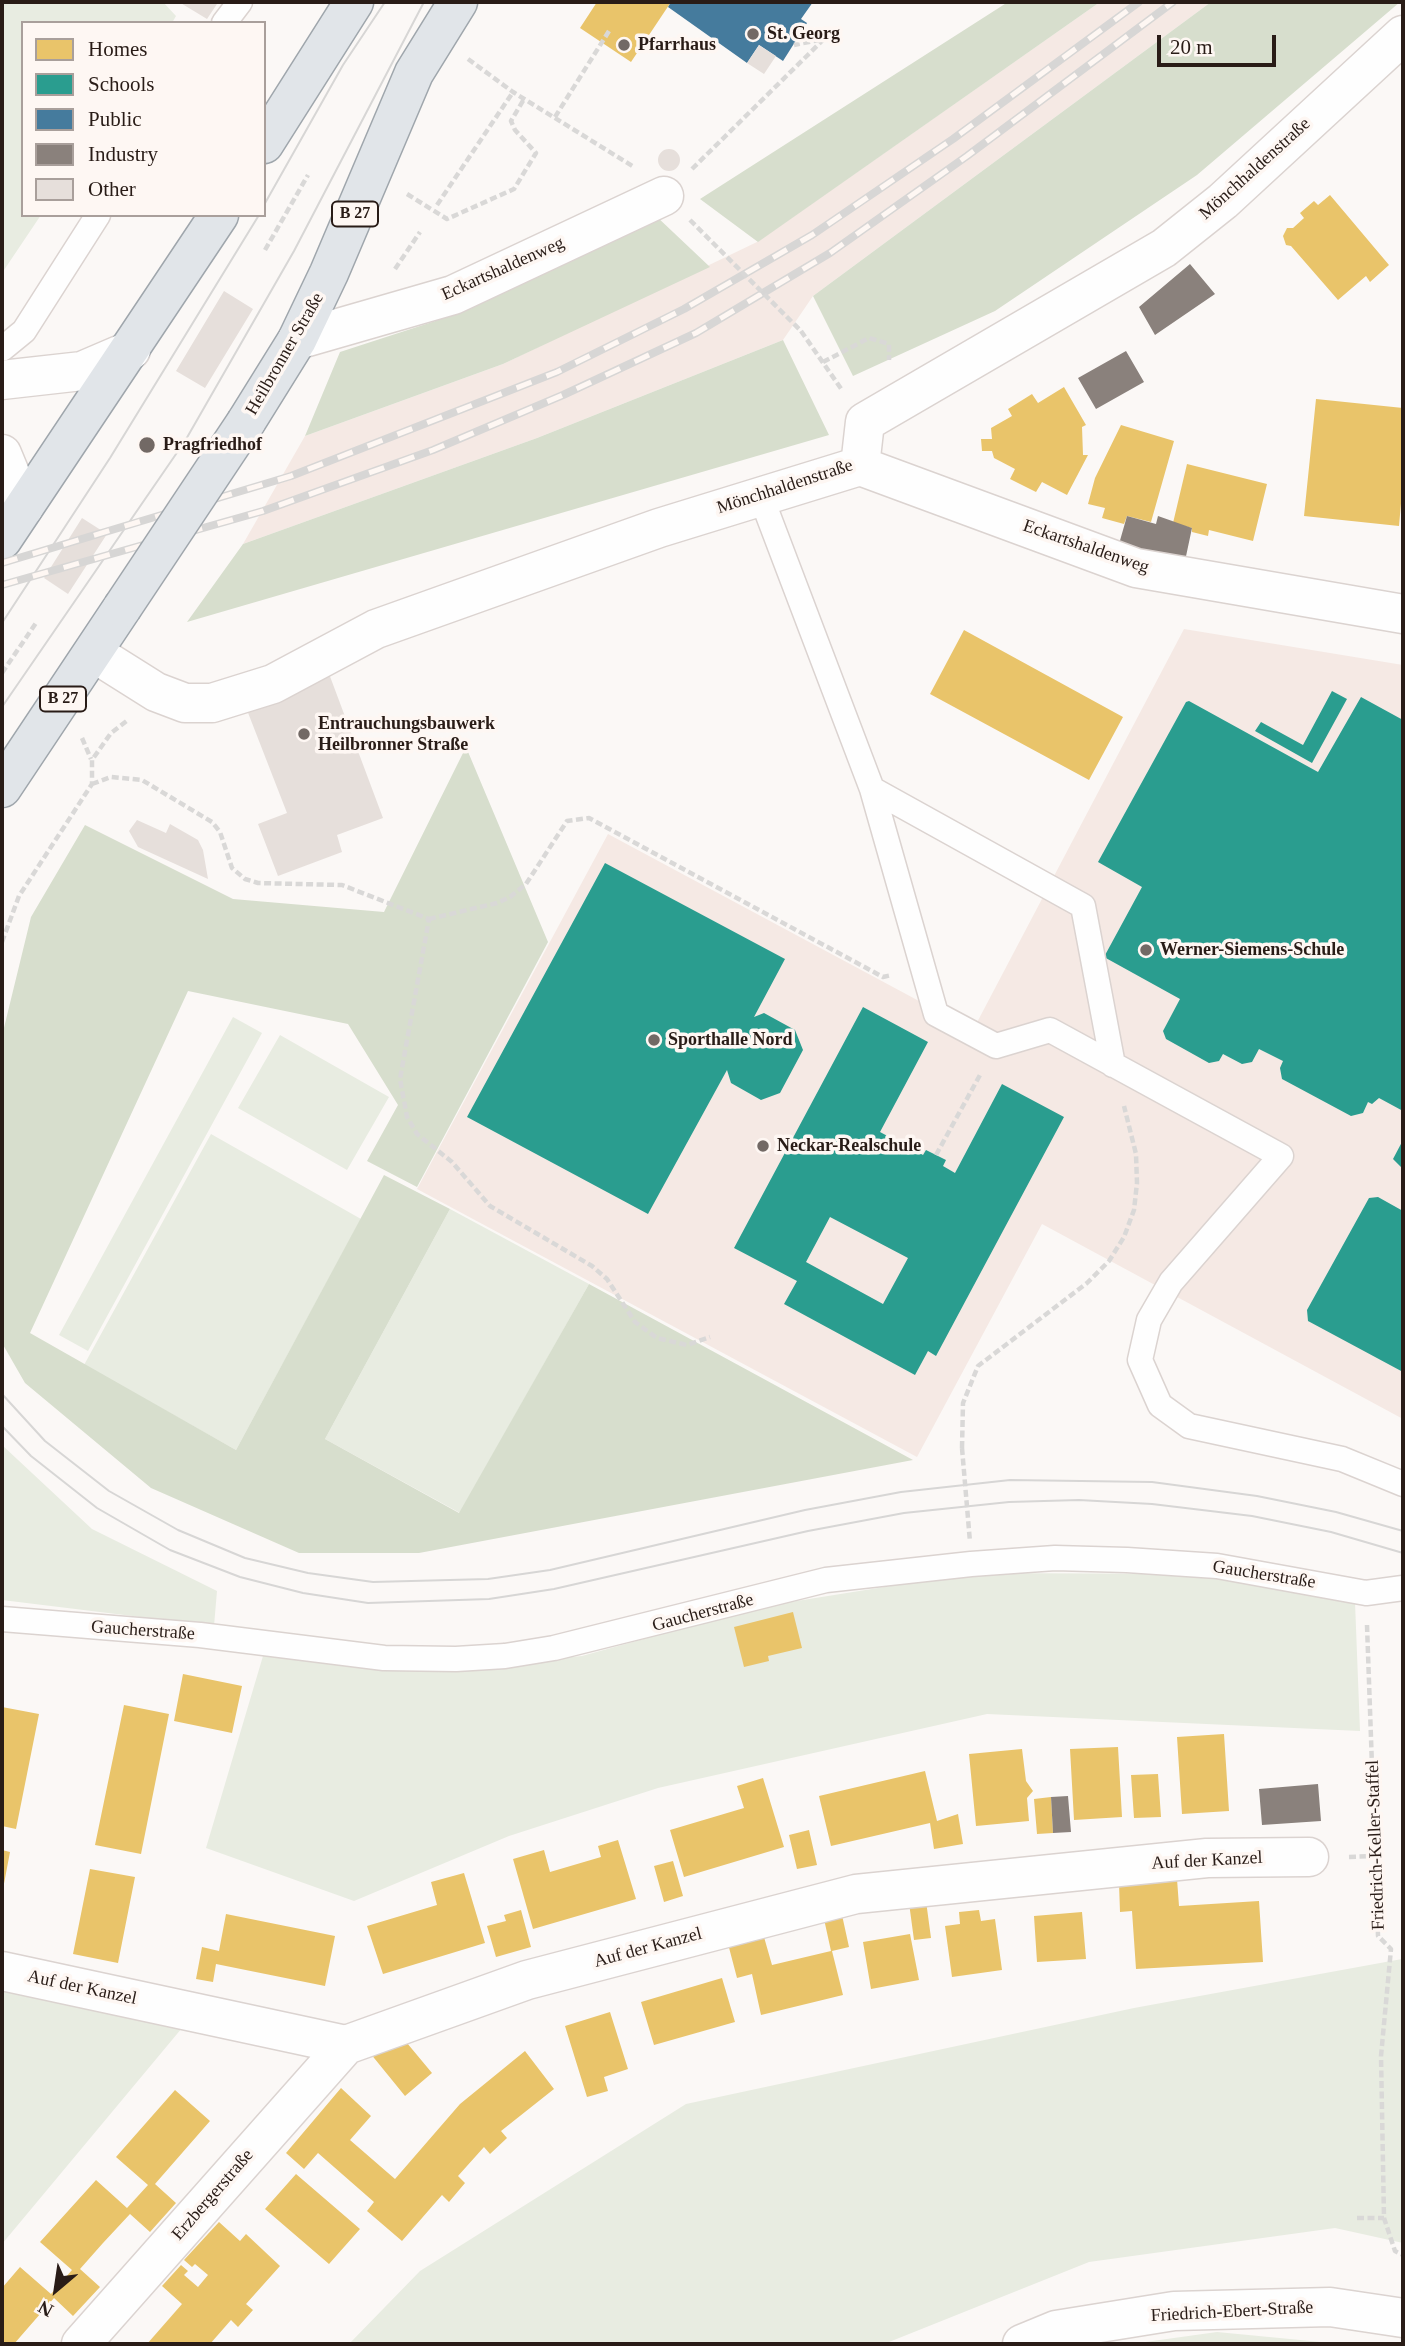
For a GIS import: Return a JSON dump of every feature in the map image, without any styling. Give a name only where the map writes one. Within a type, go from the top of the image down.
[{"type":"main road","points":[[266,141],[354,2]]},
{"type":"main road","name":"Heilbronner Straße","points":[[2,788],[94,653],[297,340],[329,273],[414,73],[458,2]]},
{"type":"main road","points":[[2,540],[218,217]]},
{"type":"street","name":"Mönchhaldenstraße","points":[[94,653],[156,692],[185,703],[212,704],[273,684],[376,629],[760,494],[860,466],[865,422],[1164,248],[1223,201],[1403,35]]},
{"type":"street","points":[[1363,71],[1403,66]]},
{"type":"street","name":"Eckartshaldenweg","points":[[297,340],[453,295],[677,208]]},
{"type":"street","points":[[2,380],[82,370],[131,350]]},
{"type":"street","points":[[2,454],[24,507]]},
{"type":"street","name":"Eckartshaldenweg","points":[[860,466],[1136,568],[1403,614]]},
{"type":"street","name":"Auf der Kanzel","points":[[2,1971],[346,2045],[527,1980],[856,1894],[1207,1858],[1309,1857]]},
{"type":"street","name":"Erzbergerstraße","points":[[81,2344],[346,2045]]},
{"type":"street","name":"Friedrich-Ebert-Straße","points":[[1022,2344],[1056,2330],[1174,2311],[1330,2307],[1403,2318]]},
{"type":"lane","points":[[226,21],[240,2]]},
{"type":"lane","points":[[2,349],[24,331],[97,217]]},
{"type":"lane","points":[[760,494],[872,789],[936,1014],[996,1046],[1050,1030],[1281,1156],[1171,1282],[1149,1320],[1140,1360],[1160,1405],[1189,1426],[1342,1459],[1403,1483]]},
{"type":"lane","points":[[872,789],[1083,906],[1113,1065]]},
{"type":"lane","name":"Gaucherstraße","points":[[2,1619],[200,1635],[384,1658],[456,1659],[554,1648],[826,1580],[1043,1559],[1217,1566],[1366,1593],[1403,1588]]},
{"type":"path","points":[[555,117],[609,31]]},
{"type":"path","points":[[716,145],[824,38],[794,45]]},
{"type":"path","points":[[462,55],[513,92],[628,162]]},
{"type":"path","points":[[438,205],[513,92]]},
{"type":"path","points":[[404,192],[447,219],[514,189],[536,153],[515,130],[511,121],[524,99]]},
{"type":"path","points":[[265,250],[308,174]]},
{"type":"path","points":[[677,208],[801,331],[846,395]]},
{"type":"path","points":[[391,274],[420,232]]},
{"type":"path","points":[[822,362],[869,338],[889,344],[890,359],[883,369]]},
{"type":"path","points":[[2,673],[36,623]]},
{"type":"path","points":[[2,942],[19,896],[92,784],[92,760],[111,733],[143,708],[156,692]]},
{"type":"path","points":[[92,784],[111,777],[142,780],[212,822],[220,832],[232,868],[245,879],[258,883],[342,886],[429,919],[510,897],[526,884],[567,821],[589,818],[883,976],[924,970]]},
{"type":"path","points":[[429,919],[400,1079],[407,1117],[417,1134],[452,1162],[491,1206],[592,1266],[607,1279],[635,1322],[657,1338],[687,1345],[710,1336]]},
{"type":"path","points":[[936,1155],[996,1046]]},
{"type":"path","points":[[970,1542],[962,1448],[962,1403],[978,1366],[1087,1283],[1108,1261],[1134,1210],[1136,1154],[1113,1065]]},
{"type":"path","name":"Friedrich-Keller-Staffel","points":[[1366,1593],[1378,1936],[1391,1949],[1381,2056],[1384,2218],[1395,2251],[1403,2255]]},
{"type":"path","points":[[1357,2218],[1384,2218]]},
{"type":"shaded area","points":[[2,2],[163,2],[176,16],[173,21],[21,21],[21,217],[40,217],[2,273]]},
{"type":"shaded area","points":[[1100,2],[1211,2],[813,296],[783,340],[537,438],[243,544],[305,436],[503,364],[757,242]]},
{"type":"shaded area","points":[[1184,629],[1403,665],[1403,1419],[1042,1224],[917,1457],[417,1189],[608,834],[973,1030]]},
{"type":"shaded area","points":[[233,1017],[262,1033],[88,1351],[59,1335]]},
{"type":"shaded area","points":[[280,1035],[389,1097],[347,1170],[238,1108]]},
{"type":"shaded area","points":[[211,1134],[361,1219],[236,1450],[84,1365]]},
{"type":"shaded area","points":[[450,1209],[589,1284],[460,1513],[325,1439]]},
{"type":"shaded area","points":[[2,1445],[92,1529],[217,1591],[214,1626],[2,1600]]},
{"type":"shaded area","points":[[972,1573],[1213,1574],[1355,1602],[1360,1731],[987,1714],[658,1788],[509,1836],[354,1901],[206,1848],[263,1656],[434,1669],[582,1656],[759,1607]]},
{"type":"shaded area","points":[[1403,1953],[1403,2243],[1335,2228],[1089,2262],[884,2344],[349,2344],[420,2271],[686,2104],[1134,2008],[1402,1959]]},
{"type":"shaded area","points":[[2,1986],[182,2028],[2,2244]]},
{"type":"shaded area","points":[[1217,2332],[1342,2344],[1131,2344]]},
{"type":"green space","points":[[1008,2],[1100,2],[758,242],[700,199]]},
{"type":"green space","points":[[1211,2],[1400,2],[1197,175],[995,311],[853,376],[813,296]]},
{"type":"green space","points":[[655,215],[710,267],[503,364],[305,436],[340,352],[463,312]]},
{"type":"green space","points":[[783,340],[829,435],[187,622],[243,544],[537,438]]},
{"type":"green space","points":[[466,747],[548,942],[417,1187],[367,1161],[398,1105],[348,1024],[188,991],[30,1333],[236,1450],[384,1175],[450,1209],[325,1439],[459,1513],[589,1284],[913,1460],[419,1553],[299,1553],[151,1488],[25,1383],[2,1343],[2,1036],[31,917],[85,825],[233,899],[384,912]]},
{"type":"building: Homes","name":"Pfarrhaus","points":[[597,2],[671,2],[631,62],[580,28]]},
{"type":"building: Homes","points":[[1330,195],[1389,265],[1370,282],[1366,276],[1338,300],[1291,246],[1286,245],[1283,236],[1287,228],[1293,228],[1304,218],[1300,213],[1314,201],[1318,205]]},
{"type":"building: Homes","points":[[1064,387],[1086,425],[1082,427],[1083,455],[1088,455],[1067,495],[1042,482],[1036,492],[1010,479],[1015,469],[994,458],[992,451],[982,451],[981,439],[992,439],[991,428],[1012,416],[1008,409],[1032,394],[1038,403]]},
{"type":"building: Homes","points":[[1316,399],[1403,408],[1403,481],[1399,526],[1304,516]]},
{"type":"building: Homes","points":[[1121,425],[1174,441],[1151,522],[1127,516],[1124,524],[1102,518],[1105,508],[1088,504],[1095,478]]},
{"type":"building: Homes","points":[[1187,464],[1267,484],[1253,541],[1209,530],[1208,536],[1173,523]]},
{"type":"building: Homes","points":[[964,630],[1123,717],[1089,780],[930,694]]},
{"type":"building: Homes","points":[[793,1612],[802,1648],[768,1656],[769,1661],[744,1667],[734,1627]]},
{"type":"building: Homes","points":[[183,1674],[242,1686],[232,1733],[174,1721]]},
{"type":"building: Homes","points":[[124,1705],[169,1714],[141,1854],[95,1845]]},
{"type":"building: Homes","points":[[2,1707],[39,1714],[16,1829],[2,1826]]},
{"type":"building: Homes","points":[[1224,1734],[1229,1811],[1182,1814],[1177,1737]]},
{"type":"building: Homes","points":[[1118,1747],[1122,1817],[1074,1820],[1070,1749]]},
{"type":"building: Homes","points":[[1022,1749],[1026,1781],[1033,1791],[1027,1798],[1029,1821],[976,1826],[969,1754]]},
{"type":"building: Homes","points":[[925,1771],[937,1821],[958,1814],[963,1844],[934,1849],[930,1823],[831,1846],[819,1796]]},
{"type":"building: Homes","points":[[1158,1774],[1161,1817],[1134,1818],[1131,1775]]},
{"type":"building: Homes","points":[[763,1778],[784,1847],[684,1877],[670,1830],[744,1808],[737,1786]]},
{"type":"building: Homes","points":[[1051,1797],[1053,1833],[1037,1834],[1034,1799]]},
{"type":"building: Homes","points":[[809,1830],[817,1865],[797,1869],[789,1835]]},
{"type":"building: Homes","points":[[618,1840],[636,1899],[533,1929],[513,1859],[544,1850],[550,1872],[601,1857],[598,1846]]},
{"type":"building: Homes","points":[[2,1850],[10,1852],[3,1889],[2,1888]]},
{"type":"building: Homes","points":[[673,1861],[683,1896],[664,1902],[654,1866]]},
{"type":"building: Homes","points":[[90,1869],[135,1877],[118,1963],[73,1954]]},
{"type":"building: Homes","points":[[464,1873],[485,1943],[383,1974],[367,1926],[437,1905],[431,1882]]},
{"type":"building: Homes","points":[[1177,1879],[1179,1906],[1259,1901],[1263,1962],[1136,1969],[1132,1911],[1120,1912],[1119,1883]]},
{"type":"building: Homes","points":[[926,1901],[931,1938],[914,1940],[909,1903]]},
{"type":"building: Homes","points":[[521,1910],[531,1947],[496,1957],[487,1926],[506,1921],[504,1915]]},
{"type":"building: Homes","points":[[979,1910],[981,1921],[995,1919],[1002,1970],[952,1977],[945,1926],[960,1924],[959,1912]]},
{"type":"building: Homes","points":[[1082,1912],[1086,1959],[1037,1962],[1034,1916]]},
{"type":"building: Homes","points":[[226,1914],[335,1936],[325,1986],[216,1964],[213,1982],[196,1979],[202,1947],[219,1951]]},
{"type":"building: Homes","points":[[842,1915],[849,1947],[832,1951],[843,1995],[761,2015],[752,1974],[737,1978],[727,1940],[762,1930],[772,1965],[831,1951],[824,1919]]},
{"type":"building: Homes","points":[[910,1934],[919,1980],[871,1989],[863,1942]]},
{"type":"building: Homes","points":[[722,1978],[735,2022],[654,2045],[641,2002]]},
{"type":"building: Homes","points":[[610,2012],[628,2069],[604,2077],[608,2091],[587,2097],[565,2026]]},
{"type":"building: Homes","points":[[407,2043],[432,2073],[405,2096],[370,2053]]},
{"type":"building: Homes","points":[[525,2051],[554,2089],[501,2131],[507,2138],[490,2154],[484,2147],[458,2176],[465,2183],[449,2202],[442,2195],[402,2241],[367,2211],[374,2202],[318,2153],[304,2169],[286,2153],[341,2088],[371,2116],[350,2140],[395,2179],[460,2104]]},
{"type":"building: Homes","points":[[175,2090],[210,2121],[155,2184],[176,2203],[150,2232],[130,2214],[103,2243],[80,2269],[100,2287],[73,2316],[54,2298],[14,2344],[2,2344],[2,2288],[20,2267],[51,2294],[72,2270],[40,2242],[96,2180],[127,2208],[148,2185],[116,2157]]},
{"type":"building: Homes","points":[[296,2174],[360,2229],[329,2264],[265,2209]]},
{"type":"building: Homes","points":[[219,2222],[240,2241],[246,2234],[280,2266],[246,2304],[253,2310],[238,2327],[231,2320],[210,2344],[147,2344],[182,2304],[162,2286],[181,2265],[188,2271],[184,2275],[198,2287],[208,2275],[195,2264],[192,2267],[184,2260]]},
{"type":"building: Schools","points":[[1332,691],[1347,699],[1312,763],[1255,731],[1261,722],[1303,745]]},
{"type":"building: Schools","points":[[1361,697],[1403,720],[1403,1111],[1379,1098],[1372,1104],[1368,1102],[1363,1113],[1351,1116],[1282,1079],[1280,1068],[1283,1061],[1259,1049],[1252,1062],[1242,1064],[1223,1054],[1219,1061],[1209,1063],[1166,1039],[1163,1031],[1180,999],[1104,957],[1142,887],[1098,862],[1186,702],[1189,701],[1318,772]]},
{"type":"building: Schools","name":"Sporthalle Nord","points":[[605,863],[785,959],[754,1017],[764,1013],[795,1030],[803,1050],[780,1093],[761,1100],[731,1083],[727,1070],[648,1214],[467,1117]]},
{"type":"building: Schools","points":[[863,1007],[928,1042],[880,1132],[923,1155],[926,1150],[946,1160],[943,1166],[955,1173],[1002,1084],[1064,1117],[936,1356],[928,1351],[915,1375],[784,1304],[797,1281],[734,1248]],"holes":[[[830,1217],[908,1258],[883,1304],[806,1262]]]},
{"type":"building: Schools","points":[[1403,1140],[1403,1169],[1393,1159]]},
{"type":"building: Schools","points":[[1378,1197],[1403,1211],[1403,1372],[1308,1321],[1307,1310],[1369,1198]]},
{"type":"building: Public","name":"St. Georg","points":[[671,2],[813,2],[801,19],[807,23],[783,61],[759,45],[747,63],[668,7]]},
{"type":"building: Industry","points":[[1190,264],[1215,294],[1155,335],[1139,307]]},
{"type":"building: Industry","points":[[1126,351],[1144,382],[1096,409],[1078,378]]},
{"type":"building: Industry","points":[[1127,516],[1156,524],[1158,516],[1192,528],[1185,561],[1119,544]]},
{"type":"building: Industry","points":[[1318,1784],[1321,1821],[1262,1825],[1259,1789]]},
{"type":"building: Industry","points":[[1068,1796],[1071,1832],[1053,1833],[1051,1797]]},
{"type":"building: Other","points":[[179,2],[214,2],[217,4],[207,19]]},
{"type":"building: Other","points":[[759,45],[776,56],[764,74],[747,63]]},
{"type":"building: Other","points":[[669,149],[677,152],[680,160],[677,168],[669,171],[661,168],[658,160],[661,152]]},
{"type":"building: Other","points":[[224,291],[253,309],[205,388],[176,371]]},
{"type":"building: Other","points":[[82,518],[107,534],[68,594],[44,578]]},
{"type":"building: Other","name":"Entrauchungsbauwerk Heilbronner Straße","points":[[322,655],[383,818],[337,835],[342,852],[278,876],[258,824],[287,813],[238,687]]},
{"type":"building: Other","points":[[137,820],[166,833],[170,824],[198,840],[203,850],[208,879],[138,847],[129,831]]},
{"type":"tram line","points":[[266,201],[343,65],[385,2]]},
{"type":"tram line","points":[[2,707],[185,441],[294,251],[424,2]]},
{"type":"tram line","points":[[2,623],[110,458],[258,217]]},
{"type":"tram line","points":[[2,1394],[45,1441],[109,1491],[178,1530],[245,1558],[308,1573],[373,1582],[488,1579],[550,1570],[805,1510],[901,1492],[1010,1480],[1152,1482],[1257,1496],[1336,1512],[1403,1531]]},
{"type":"tram line","points":[[2,1426],[31,1456],[97,1508],[170,1550],[240,1577],[303,1593],[368,1603],[489,1599],[554,1589],[808,1531],[904,1513],[1009,1502],[1079,1500],[1152,1504],[1252,1516],[1331,1532],[1403,1553]]},
{"type":"railway","points":[[2,563],[291,476],[557,372],[684,309],[812,235],[953,139],[1139,2]]},
{"type":"railway","points":[[2,585],[263,511],[433,450],[563,395],[696,333],[830,253],[967,156],[1173,2]]},
{"type":"place","name":"St. Georg","points":[[753,34]]},
{"type":"place","name":"Pfarrhaus","points":[[624,45]]},
{"type":"place","name":"Pragfriedhof","points":[[147,445]]},
{"type":"place","name":"Entrauchungsbauwerk Heilbronner Straße","points":[[304,734]]},
{"type":"place","name":"Werner-Siemens-Schule","points":[[1146,950]]},
{"type":"place","name":"Sporthalle Nord","points":[[654,1040]]},
{"type":"place","name":"Neckar-Realschule","points":[[763,1146]]}]
